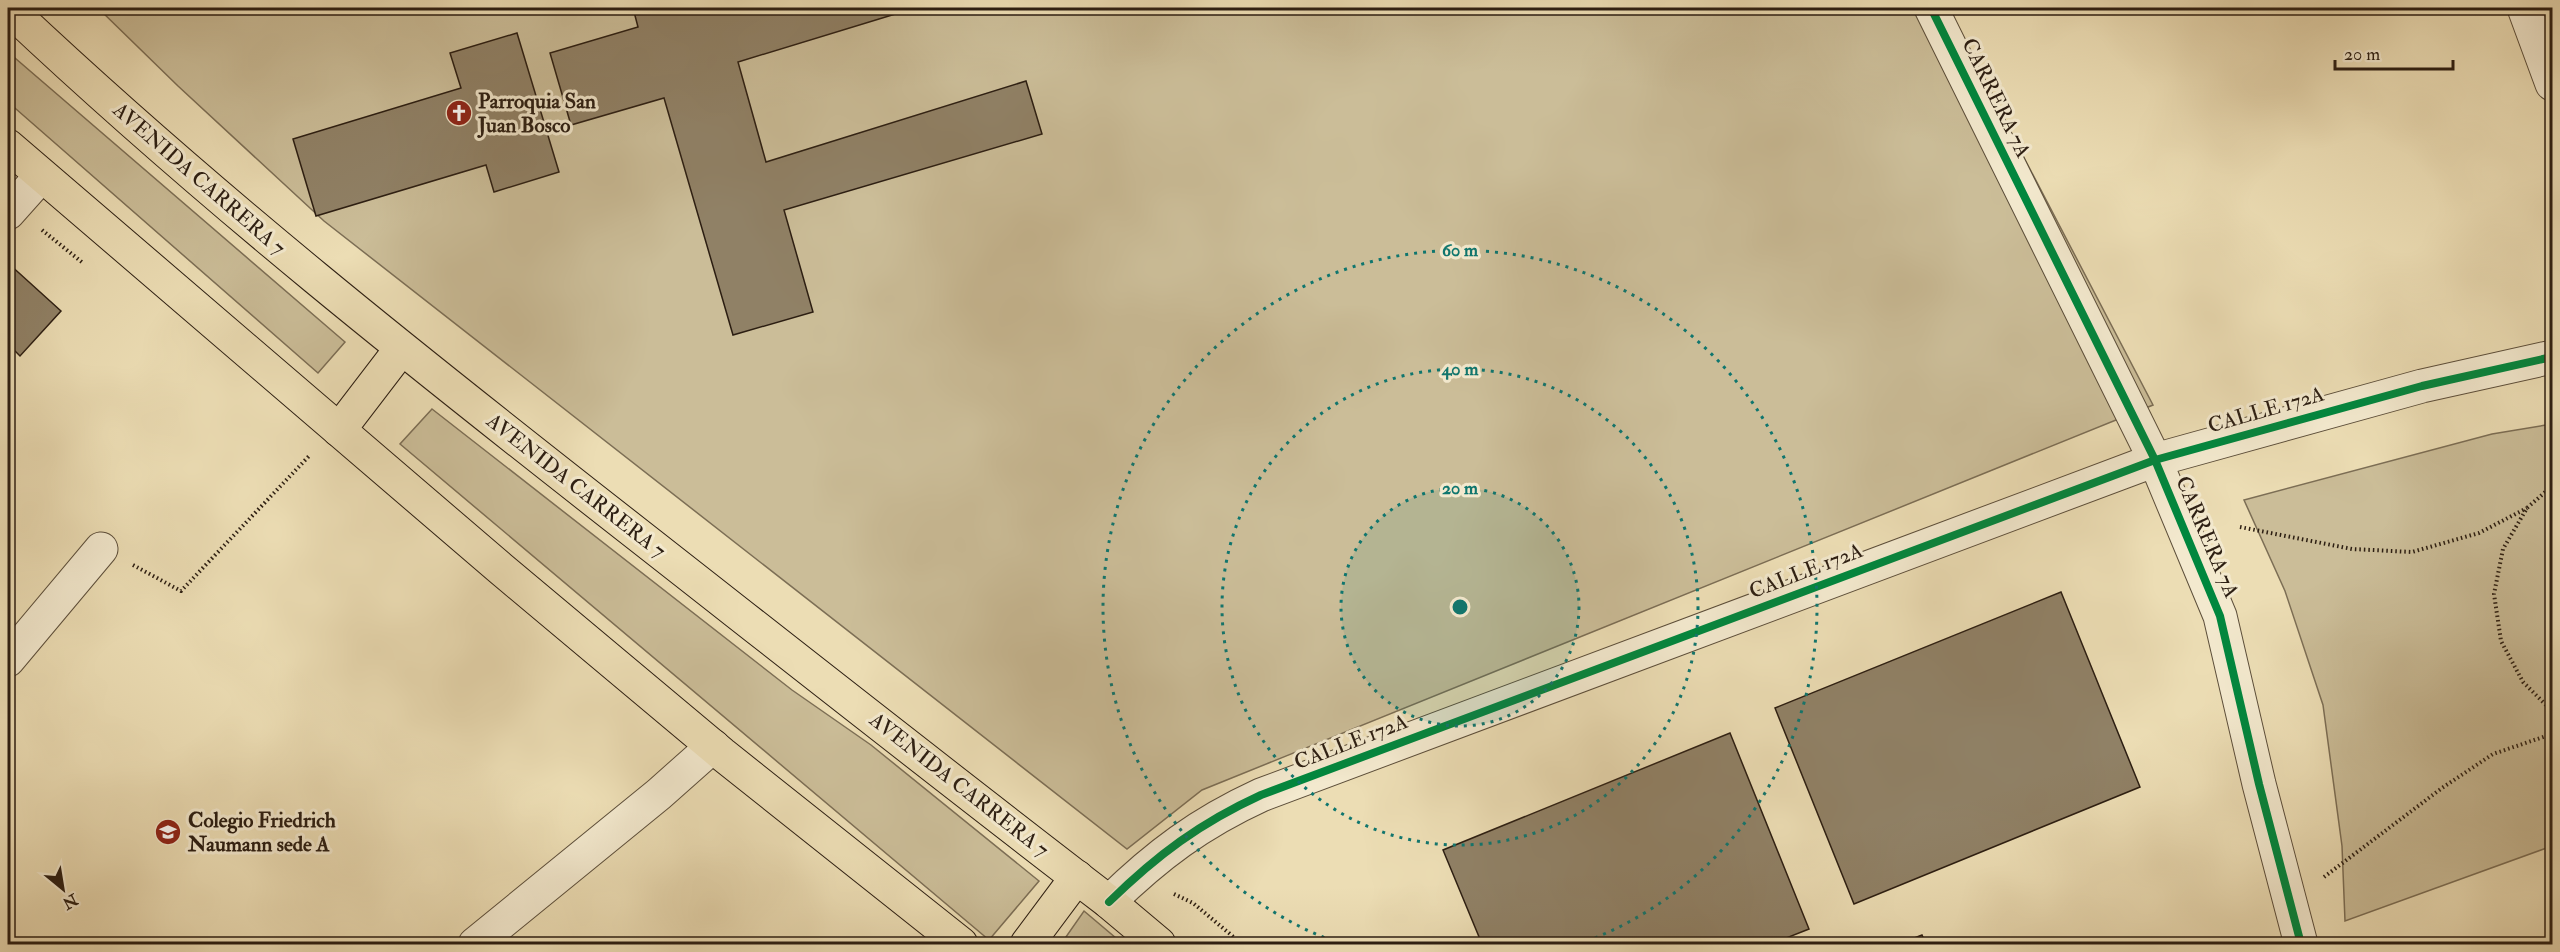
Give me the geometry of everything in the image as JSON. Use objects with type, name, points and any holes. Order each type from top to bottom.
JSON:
[{"type":"main road","name":"AVENIDA CARRERA 7","points":[[8,8],[91,87],[401,349],[1109,902],[1159,945]]},
{"type":"main road","points":[[8,146],[500,568],[713,746],[961,945]]},
{"type":"main road","points":[[339,430],[401,349]]},
{"type":"main road","points":[[1027,945],[1077,877]]},
{"type":"street","name":"CARRERA 7A","points":[[1931,8],[2155,460],[2220,616],[2259,784],[2301,945]]},
{"type":"street","points":[[2524,8],[2553,84]]},
{"type":"street","points":[[8,213],[41,176]]},
{"type":"street","name":"CALLE 172A","points":[[1109,902],[1137,875],[1192,831],[1261,795],[2155,460],[2422,386],[2553,357]]},
{"type":"street","points":[[8,660],[101,549]]},
{"type":"street","points":[[475,945],[659,794],[713,746]]},
{"type":"path","points":[[101,549],[182,591],[312,452]]},
{"type":"path","points":[[2240,527],[2352,549],[2412,552],[2479,533],[2527,508],[2553,486]]},
{"type":"path","points":[[2527,508],[2504,549],[2494,594],[2501,641],[2523,682],[2553,711]]},
{"type":"path","points":[[2324,877],[2442,788],[2493,754],[2553,734]]},
{"type":"shaded area","points":[[98,8],[1946,8],[2153,405],[1202,790],[1127,849],[324,221],[178,86]]},
{"type":"shaded area","points":[[8,52],[345,342],[318,373],[8,102]]},
{"type":"shaded area","points":[[432,409],[792,690],[871,745],[1039,881],[989,940],[400,444]]},
{"type":"shaded area","points":[[2552,424],[2552,846],[2345,921],[2342,846],[2323,705],[2285,591],[2244,500],[2492,434]]},
{"type":"shaded area","points":[[1084,911],[1123,944],[1061,944]]},
{"type":"building","points":[[633,8],[915,8],[738,62],[766,162],[1026,81],[1042,134],[784,210],[813,312],[733,335],[664,98],[571,125],[550,53],[638,27]]},
{"type":"building","name":"Parroquia San Juan Bosco","points":[[517,33],[559,172],[494,192],[486,165],[316,216],[293,139],[461,88],[450,53]]},
{"type":"building","points":[[8,263],[61,311],[20,356],[8,344]]},
{"type":"building","points":[[2061,592],[2140,787],[1854,904],[1775,708]]},
{"type":"building","points":[[1730,733],[1809,929],[1771,944],[1482,944],[1443,850]]},
{"type":"building","points":[[1922,935],[1926,944],[1899,944]]},
{"type":"cycle path","points":[[1931,8],[2155,460],[2220,616],[2259,784],[2301,944]]},
{"type":"cycle path","points":[[1109,902],[1144,869],[1180,841],[1218,817],[1261,795],[2155,460],[2422,386],[2552,357]]},
{"type":"place","name":"Parroquia San Juan Bosco","points":[[459,113]]},
{"type":"place","name":"Colegio Friedrich Naumann sede A","points":[[168,832]]}]
